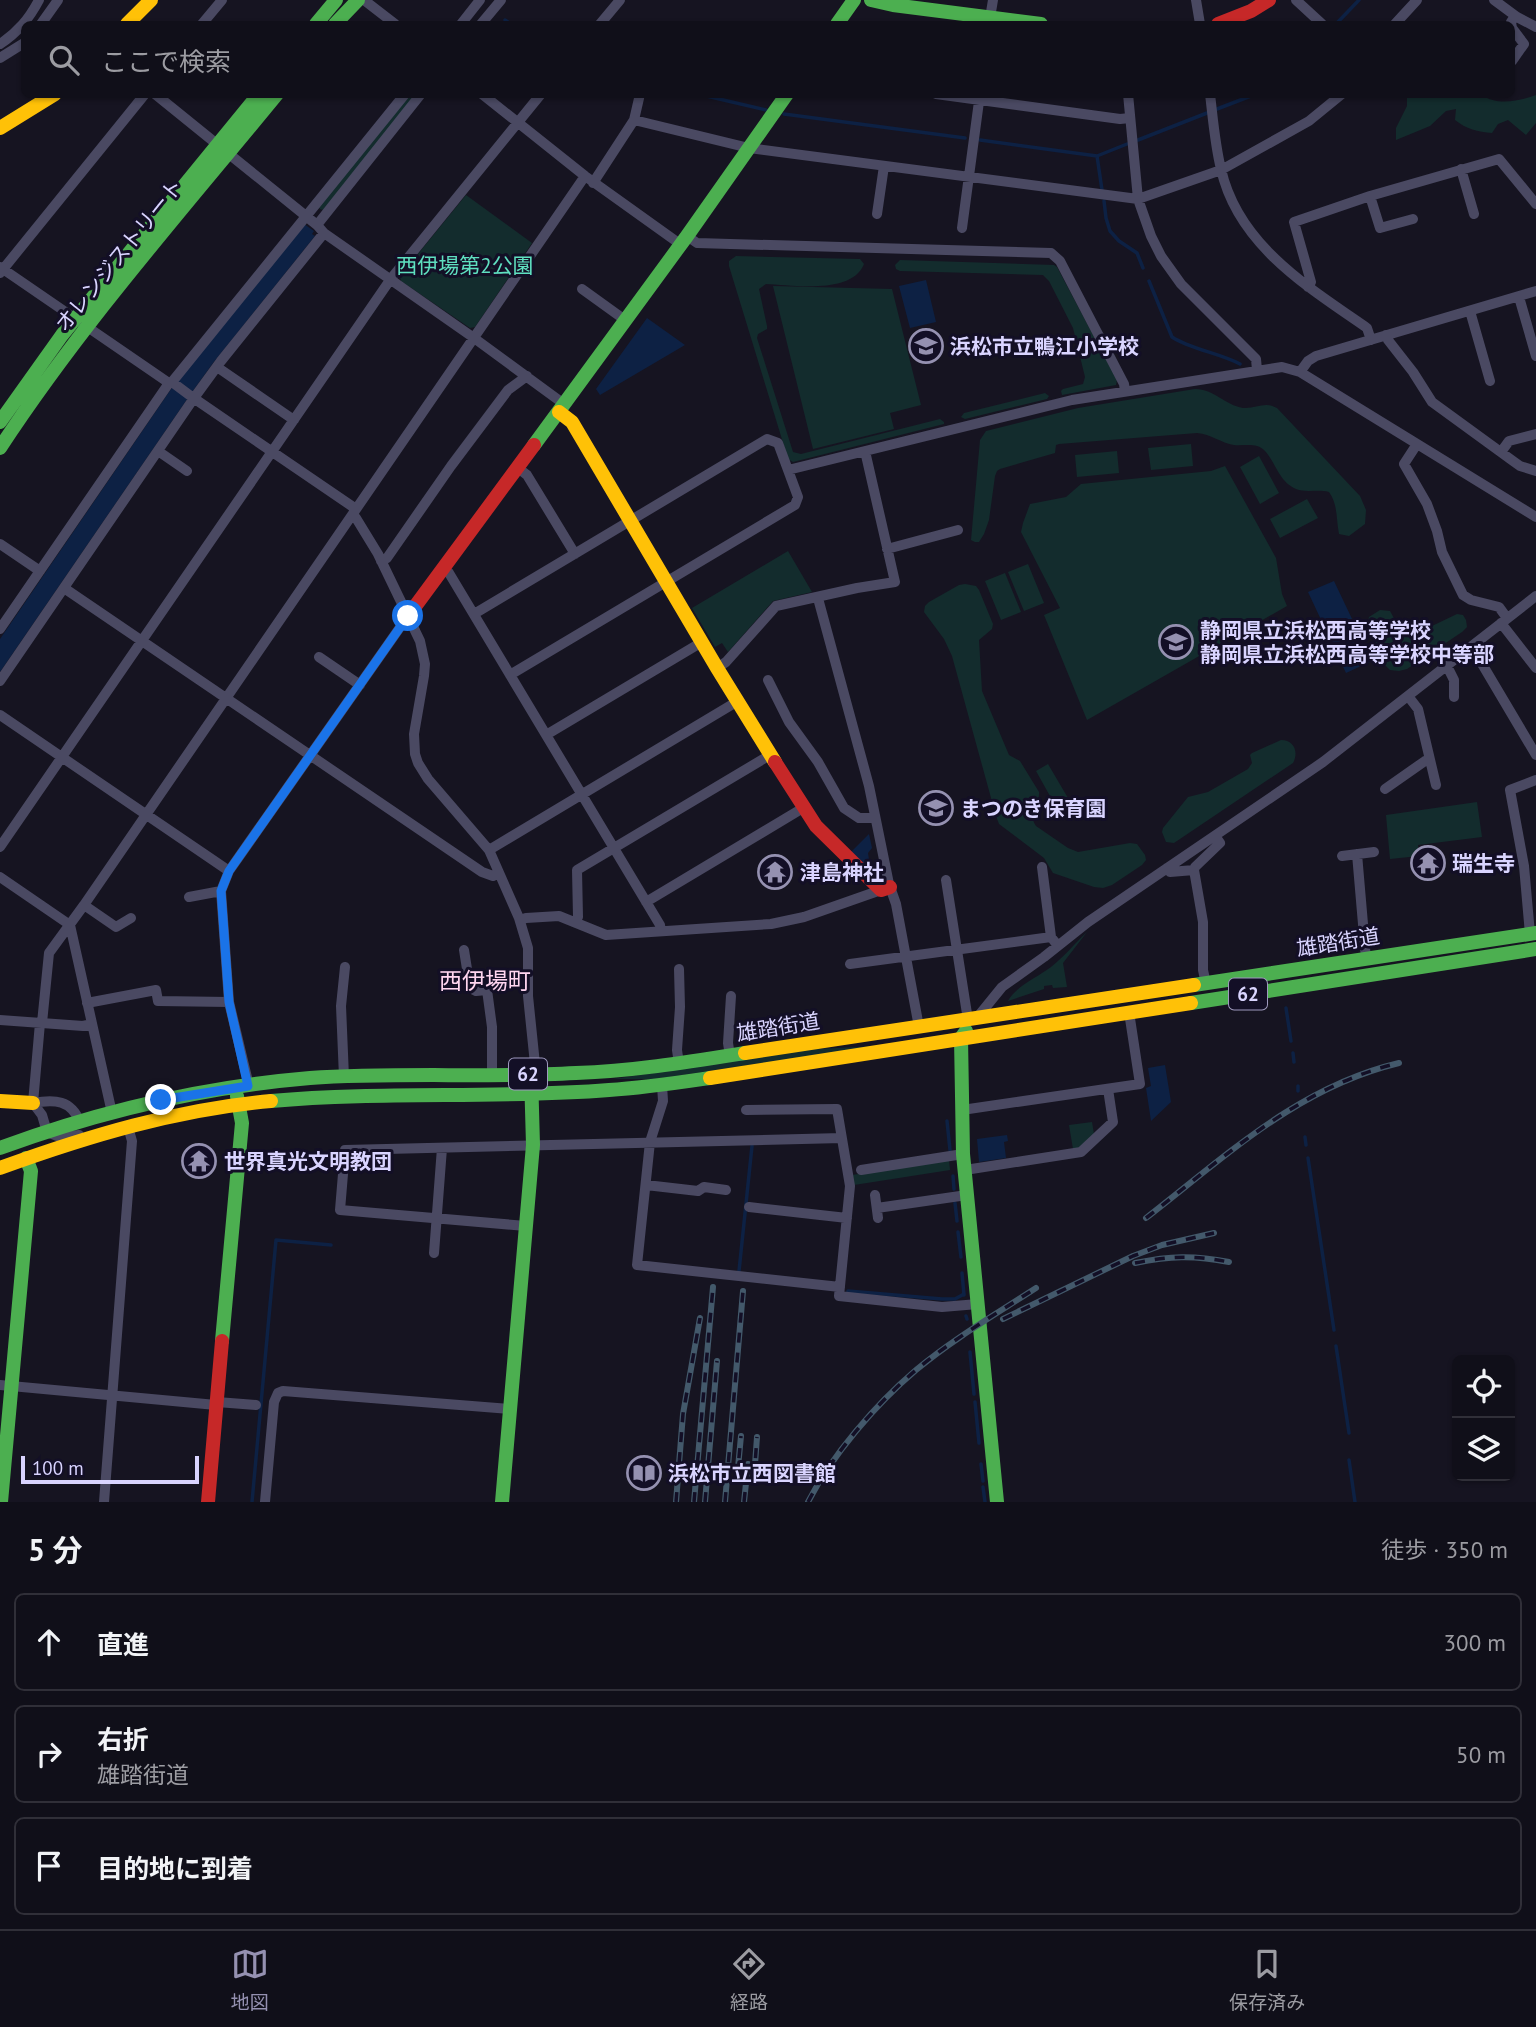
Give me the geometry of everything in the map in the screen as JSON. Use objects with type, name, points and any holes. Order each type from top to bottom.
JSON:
[{"type":"street","points":[[26,21],[39,0]]},
{"type":"street","points":[[43,21],[58,0]]},
{"type":"street","points":[[130,21],[151,0]]},
{"type":"street","points":[[204,21],[222,0]]},
{"type":"street","points":[[318,21],[336,0]]},
{"type":"street","points":[[338,21],[358,0]]},
{"type":"street","points":[[364,0],[391,21]]},
{"type":"street","points":[[464,21],[481,0]]},
{"type":"street","points":[[484,21],[501,0]]},
{"type":"street","points":[[602,21],[620,0]]},
{"type":"street","points":[[839,21],[854,0]]},
{"type":"street","points":[[871,0],[990,21],[993,0]]},
{"type":"street","points":[[1196,0],[1200,21]]},
{"type":"street","points":[[1226,21],[1269,0]]},
{"type":"street","points":[[1296,0],[1319,21]]},
{"type":"street","points":[[1398,21],[1417,0]]},
{"type":"street","points":[[1494,0],[1515,16],[1536,27]]},
{"type":"street","points":[[1512,21],[1515,16]]},
{"type":"street","points":[[0,44],[21,28]]},
{"type":"street","points":[[1515,31],[1524,44],[1515,56]]},
{"type":"street","points":[[0,58],[21,45]]},
{"type":"street","points":[[0,128],[49,98]]},
{"type":"street","points":[[142,98],[1,270],[172,382],[354,512],[382,561],[420,641],[425,664],[414,744],[418,763],[428,779],[489,850],[520,920],[528,948],[528,996],[535,1064],[531,1074],[533,1145],[502,1502]]},
{"type":"street","points":[[160,98],[320,229],[527,376],[561,408],[572,422],[803,808],[816,826],[885,888],[895,904],[919,1027]]},
{"type":"street","name":"オレンジストリート","points":[[224,149],[256,98]]},
{"type":"street","name":"オレンジストリート","points":[[0,422],[37,369],[82,323],[224,149],[274,98]]},
{"type":"street","points":[[0,629],[172,382],[401,98]]},
{"type":"street","points":[[0,681],[193,397],[418,98]]},
{"type":"street","points":[[487,98],[589,179],[683,240],[697,243],[1051,253],[1060,261],[1124,384],[1125,391]]},
{"type":"street","points":[[0,847],[390,280],[538,98]]},
{"type":"street","points":[[104,1502],[132,1141],[122,1128],[67,1137],[54,1136],[47,1132],[42,1115],[33,1103],[48,953],[84,905],[474,338],[634,120],[639,98]]},
{"type":"street","points":[[208,1502],[242,1124],[239,1105],[242,1086],[229,1002],[221,891],[229,871],[408,616],[784,98]]},
{"type":"street","points":[[962,228],[979,98]]},
{"type":"street","points":[[985,98],[1120,119],[1130,118]]},
{"type":"street","points":[[1128,98],[1138,200],[1151,236],[1167,266],[1189,293],[1256,359],[1258,370]]},
{"type":"street","points":[[1211,98],[1221,170],[1231,196],[1252,234],[1276,261],[1367,328],[1371,340]]},
{"type":"street","points":[[634,120],[749,148],[1138,200],[1221,170],[1309,121],[1337,98]]},
{"type":"street","points":[[1308,286],[1311,282],[1294,222],[1370,195],[1499,159],[1536,204]]},
{"type":"street","points":[[877,214],[884,166]]},
{"type":"street","points":[[1461,169],[1474,214]]},
{"type":"street","points":[[1370,195],[1380,228],[1413,219]]},
{"type":"street","points":[[582,289],[625,320]]},
{"type":"street","points":[[1300,372],[1312,358],[1536,291]]},
{"type":"street","points":[[1518,297],[1536,356]]},
{"type":"street","points":[[1470,311],[1490,381]]},
{"type":"street","name":"オレンジストリート","points":[[0,448],[82,323]]},
{"type":"street","points":[[1386,335],[1432,402],[1520,466],[1536,471]]},
{"type":"street","points":[[217,367],[294,420]]},
{"type":"street","points":[[788,470],[1054,404],[1282,367],[1300,372],[1536,517]]},
{"type":"street","points":[[382,561],[387,558],[508,390],[527,376]]},
{"type":"street","points":[[1501,452],[1509,441],[1536,434]]},
{"type":"street","points":[[474,614],[768,439],[778,443],[798,497],[795,505],[510,675]]},
{"type":"street","points":[[1417,444],[1404,464],[1427,503],[1442,552],[1460,591],[1466,598],[1499,607],[1504,620],[1536,668]]},
{"type":"street","points":[[158,451],[187,471]]},
{"type":"street","points":[[717,668],[726,662],[776,606],[895,582],[865,451]]},
{"type":"street","points":[[518,468],[527,475],[575,554]]},
{"type":"street","points":[[887,549],[958,530]]},
{"type":"street","points":[[0,544],[40,571]]},
{"type":"street","points":[[444,569],[449,573],[582,794],[660,925],[661,931]]},
{"type":"street","points":[[64,588],[482,872],[493,876],[499,873]]},
{"type":"street","points":[[997,1502],[963,1154],[961,1038],[972,1019],[1002,987],[1054,942],[1088,922],[1323,762],[1536,596]]},
{"type":"street","points":[[819,602],[869,786],[885,888]]},
{"type":"street","points":[[546,734],[702,642]]},
{"type":"street","points":[[1472,647],[1536,755]]},
{"type":"street","points":[[318,657],[360,685]]},
{"type":"street","points":[[1447,666],[1454,680],[1454,697]]},
{"type":"street","points":[[768,680],[789,722],[818,762],[844,808],[859,817],[876,818]]},
{"type":"street","points":[[1408,696],[1418,709],[1434,780],[1445,772]]},
{"type":"street","points":[[489,850],[738,702]]},
{"type":"street","points":[[0,715],[229,871]]},
{"type":"street","points":[[575,922],[578,917],[576,870],[770,755]]},
{"type":"street","points":[[1385,789],[1430,760]]},
{"type":"street","points":[[1533,934],[1510,790],[1536,780]]},
{"type":"street","points":[[646,902],[803,808]]},
{"type":"street","points":[[1206,984],[1203,970],[1203,922],[1194,870],[1220,843],[1215,835]]},
{"type":"street","points":[[1342,856],[1374,852]]},
{"type":"street","points":[[1357,854],[1366,959]]},
{"type":"street","points":[[1042,867],[1054,942]]},
{"type":"street","points":[[1167,868],[1170,872],[1194,870]]},
{"type":"street","points":[[0,877],[70,925],[112,1113]]},
{"type":"street","points":[[946,880],[972,1019]]},
{"type":"street","points":[[520,920],[559,916],[606,935],[788,921],[885,888]]},
{"type":"street","points":[[189,897],[221,891]]},
{"type":"street","points":[[84,905],[116,927],[131,918]]},
{"type":"street","name":"雄踏街道","points":[[80,1122],[161,1100],[242,1086],[344,1077],[599,1073],[679,1064],[1533,934]]},
{"type":"street","points":[[850,964],[958,950],[1054,942]]},
{"type":"street","name":"雄踏街道","points":[[122,1128],[198,1111],[329,1096],[600,1091],[662,1085],[1536,949]]},
{"type":"street","points":[[464,950],[471,988],[476,991],[487,990],[492,1027],[492,1074]]},
{"type":"street","points":[[344,1077],[341,1006],[345,967]]},
{"type":"street","points":[[679,969],[679,1064]]},
{"type":"street","points":[[88,1003],[156,990],[158,1001],[229,1002]]},
{"type":"street","points":[[730,1056],[728,1043],[731,996]]},
{"type":"street","points":[[962,1110],[1140,1084],[1129,1012]]},
{"type":"street","points":[[0,1020],[83,1026],[92,1024]]},
{"type":"street","points":[[662,1085],[663,1101],[650,1142],[637,1265],[840,1287]]},
{"type":"street","points":[[965,1170],[1081,1152],[1113,1122],[1108,1088]]},
{"type":"street","points":[[0,1101],[68,1104],[76,1112],[80,1122]]},
{"type":"street","points":[[746,1110],[837,1109],[850,1186],[839,1296],[942,1307],[978,1304]]},
{"type":"street","name":"62","points":[[0,1148],[80,1122]]},
{"type":"street","name":"62","points":[[0,1168],[122,1128]]},
{"type":"street","points":[[526,1226],[340,1210],[345,1150],[842,1138]]},
{"type":"street","points":[[434,1253],[442,1147]]},
{"type":"street","points":[[861,1170],[874,1162],[963,1154]]},
{"type":"street","points":[[1,1502],[6,1386],[31,1171],[26,1158]]},
{"type":"street","points":[[646,1185],[698,1191],[704,1187],[726,1190]]},
{"type":"street","points":[[875,1195],[878,1213],[967,1195]]},
{"type":"street","points":[[749,1207],[847,1218]]},
{"type":"street","points":[[6,1386],[256,1405]]},
{"type":"street","points":[[265,1502],[274,1402],[278,1393],[283,1391],[510,1409]]},
{"type":"green space","points":[[1536,95],[1536,123],[1526,135],[1508,120],[1498,124],[1492,133],[1482,132],[1455,120],[1456,109],[1446,111],[1430,126],[1396,140],[1396,128],[1407,106],[1407,98],[1488,98],[1516,101]]},
{"type":"green space","points":[[407,98],[414,98],[323,210],[319,207]]},
{"type":"green space","name":"西伊場第2公園","points":[[466,195],[532,243],[475,327],[470,328],[401,281],[400,276]]},
{"type":"green space","points":[[736,256],[860,259],[864,264],[857,274],[835,284],[766,284],[759,289],[767,329],[758,334],[757,338],[793,452],[801,454],[940,419],[944,424],[793,462],[788,459],[729,266],[729,261]]},
{"type":"green space","points":[[900,260],[1054,265],[1117,380],[1116,385],[1062,395],[1063,389],[1083,384],[1085,377],[1073,328],[1049,281],[1043,275],[900,271],[895,265]]},
{"type":"green space","points":[[773,286],[892,289],[921,405],[890,413],[894,429],[813,449]]},
{"type":"green space","points":[[1195,389],[1243,408],[1268,405],[1277,408],[1360,496],[1366,510],[1365,524],[1349,536],[1339,534],[1335,507],[1329,492],[1300,490],[1290,486],[1265,451],[1258,446],[1234,445],[1197,433],[1059,444],[1056,445],[1055,453],[1000,469],[995,476],[989,520],[984,534],[979,542],[971,540],[980,440],[986,431],[1078,408]]},
{"type":"green space","points":[[1045,393],[1049,396],[1047,399],[965,419],[961,417],[964,413]]},
{"type":"green space","points":[[1191,444],[1193,466],[1151,470],[1148,448]]},
{"type":"green space","points":[[1117,451],[1119,473],[1077,477],[1075,455]]},
{"type":"green space","points":[[1259,456],[1279,493],[1260,504],[1240,467]]},
{"type":"green space","points":[[1225,466],[1276,558],[1282,594],[1287,606],[1087,720],[1044,615],[1060,608],[1021,532],[1030,504],[1066,497],[1081,484],[1211,471]]},
{"type":"green space","points":[[1307,499],[1318,518],[1280,538],[1270,519]]},
{"type":"green space","points":[[788,551],[812,592],[773,601],[728,652],[722,643],[715,647],[692,608]]},
{"type":"green space","points":[[1028,564],[1044,603],[1024,611],[1008,572]]},
{"type":"green space","points":[[1005,573],[1021,612],[1001,620],[985,581]]},
{"type":"green space","points":[[965,584],[976,586],[979,590],[993,624],[992,629],[979,640],[982,691],[1009,755],[1020,761],[1039,792],[1033,821],[1036,826],[1078,852],[1137,844],[1146,860],[1112,885],[1094,887],[1053,873],[1044,858],[999,824],[952,656],[944,639],[924,612],[929,602]]},
{"type":"green space","points":[[1380,610],[1390,611],[1402,633],[1409,637],[1457,614],[1463,615],[1467,627],[1407,669],[1390,670],[1384,664],[1367,627],[1369,617]]},
{"type":"green space","points":[[1281,740],[1294,747],[1293,763],[1174,843],[1166,842],[1163,828],[1188,797],[1208,792],[1248,769],[1252,763],[1252,753]]},
{"type":"green space","points":[[1048,764],[1068,798],[1055,805],[1036,771]]},
{"type":"green space","points":[[1477,802],[1482,837],[1418,845],[1419,856],[1390,859],[1386,815]]},
{"type":"green space","points":[[1087,932],[1063,963],[1067,987],[1044,986],[1044,989],[1008,1001],[1022,986],[1056,963]]},
{"type":"green space","points":[[878,1046],[655,1079],[613,1079],[815,1049]]},
{"type":"green space","points":[[1092,1122],[1094,1134],[1079,1148],[1073,1149],[1069,1125]]},
{"type":"green space","points":[[949,1160],[950,1170],[854,1185],[852,1175]]},
{"type":"water","points":[[304,224],[314,231],[312,234],[315,236],[213,363],[0,672],[0,639],[171,389]]},
{"type":"water","points":[[926,280],[936,322],[910,328],[899,286]]},
{"type":"water","points":[[647,318],[685,345],[600,395],[596,389]]},
{"type":"water","points":[[1334,581],[1372,661],[1346,673],[1308,592]]},
{"type":"water","points":[[869,834],[872,848],[868,853],[868,868],[851,852]]},
{"type":"water","points":[[1165,1065],[1171,1102],[1151,1121],[1146,1088],[1151,1086],[1148,1068]]},
{"type":"water","points":[[1007,1135],[1008,1141],[1004,1142],[1006,1158],[979,1162],[977,1139]]},
{"type":"waterway","points":[[1339,21],[1359,0]]},
{"type":"waterway","points":[[715,98],[766,110]]},
{"type":"waterway","points":[[1217,109],[1246,98]]},
{"type":"waterway","points":[[1138,140],[1207,113]]},
{"type":"waterway","points":[[784,114],[965,138]]},
{"type":"waterway","points":[[980,140],[1097,156],[1127,144]]},
{"type":"waterway","points":[[1097,156],[1102,190]]},
{"type":"waterway","points":[[1104,201],[1110,231],[1137,253],[1143,268]]},
{"type":"waterway","points":[[1149,281],[1172,337],[1240,364]]},
{"type":"waterway","points":[[1286,1008],[1291,1041]]},
{"type":"waterway","points":[[1293,1053],[1294,1062]]},
{"type":"waterway","points":[[1298,1086],[1298,1091]]},
{"type":"waterway","points":[[947,1121],[950,1150]]},
{"type":"waterway","points":[[1305,1137],[1306,1145]]},
{"type":"waterway","points":[[739,1271],[752,1146]]},
{"type":"waterway","points":[[1308,1158],[1334,1330]]},
{"type":"waterway","points":[[953,1176],[954,1189]]},
{"type":"waterway","points":[[955,1203],[957,1221]]},
{"type":"waterway","points":[[958,1232],[961,1257]]},
{"type":"waterway","points":[[252,1502],[276,1240],[331,1245]]},
{"type":"waterway","points":[[962,1273],[964,1295]]},
{"type":"waterway","points":[[848,1291],[942,1299],[955,1299],[964,1294]]},
{"type":"waterway","points":[[1336,1346],[1349,1433]]},
{"type":"waterway","points":[[970,1352],[974,1394]]},
{"type":"waterway","points":[[975,1402],[979,1443]]},
{"type":"waterway","points":[[1349,1460],[1355,1502]]},
{"type":"waterway","points":[[981,1464],[983,1481]]},
{"type":"waterway","points":[[983,1487],[985,1502]]},
{"type":"railway","points":[[1146,1218],[1235,1148],[1296,1106],[1362,1074],[1399,1063]]},
{"type":"railway","points":[[1003,1319],[1133,1256],[1162,1245],[1214,1233]]},
{"type":"railway","points":[[1135,1263],[1182,1257],[1229,1262]]},
{"type":"railway","points":[[694,1502],[713,1287]]},
{"type":"railway","points":[[808,1502],[842,1449],[901,1384],[945,1348],[1036,1288]]},
{"type":"railway","points":[[725,1502],[743,1291]]},
{"type":"railway","points":[[676,1502],[683,1414],[700,1318]]},
{"type":"railway","points":[[705,1502],[717,1361]]},
{"type":"railway","points":[[737,1478],[741,1436]]},
{"type":"railway","points":[[754,1478],[757,1437]]},
{"type":"railway","points":[[744,1502],[748,1464]]},
{"type":"traffic: fast","points":[[318,21],[336,0]]},
{"type":"traffic: fast","points":[[338,21],[358,0]]},
{"type":"traffic: fast","points":[[839,21],[854,0]]},
{"type":"traffic: fast","points":[[871,0],[1018,21]]},
{"type":"traffic: fast","points":[[0,422],[62,335],[256,98]]},
{"type":"traffic: fast","points":[[0,448],[99,312],[274,98]]},
{"type":"traffic: fast","points":[[534,445],[784,98]]},
{"type":"traffic: fast","points":[[1194,985],[1536,933]]},
{"type":"traffic: fast","points":[[1191,1003],[1536,949]]},
{"type":"traffic: fast","points":[[966,1031],[961,1038],[963,1154],[997,1502]]},
{"type":"traffic: fast","points":[[0,1148],[152,1102],[270,1082],[343,1076],[597,1072],[745,1053]]},
{"type":"traffic: fast","points":[[502,1502],[533,1145],[531,1074]]},
{"type":"traffic: fast","points":[[271,1101],[356,1096],[567,1093],[710,1078]]},
{"type":"traffic: fast","points":[[222,1341],[242,1123],[237,1096]]},
{"type":"traffic: fast","points":[[1,1502],[31,1171],[26,1158]]},
{"type":"traffic: slow","points":[[130,21],[151,0]]},
{"type":"traffic: slow","points":[[0,128],[49,98]]},
{"type":"traffic: slow","points":[[559,412],[572,422],[775,762]]},
{"type":"traffic: slow","points":[[745,1053],[1194,985]]},
{"type":"traffic: slow","points":[[710,1078],[1191,1003]]},
{"type":"traffic: slow","points":[[0,1101],[33,1103]]},
{"type":"traffic: slow","points":[[0,1168],[66,1145],[168,1117],[271,1101]]},
{"type":"traffic: jam","points":[[1226,21],[1269,0]]},
{"type":"traffic: jam","points":[[408,616],[534,445]]},
{"type":"traffic: jam","points":[[775,762],[816,826],[881,890],[890,887]]},
{"type":"traffic: jam","points":[[208,1502],[222,1341]]},
{"type":"place","name":"浜松市立鴨江小学校","points":[[926,346]]},
{"type":"place","name":"静岡県立浜松西高等学校 静岡県立浜松西高等学校中等部","points":[[1176,642]]},
{"type":"place","name":"まつのき保育園","points":[[936,808]]},
{"type":"place","name":"瑞生寺","points":[[1428,863]]},
{"type":"place","name":"津島神社","points":[[775,872]]},
{"type":"place","name":"世界真光文明教団","points":[[199,1161]]},
{"type":"place","name":"浜松市立西図書館","points":[[644,1473]]},
{"type":"district","name":"西伊場町","points":[[485,980]]},
{"type":"route","points":[[161,1100],[248,1086],[229,1002],[221,891],[229,871],[408,616]]}]
